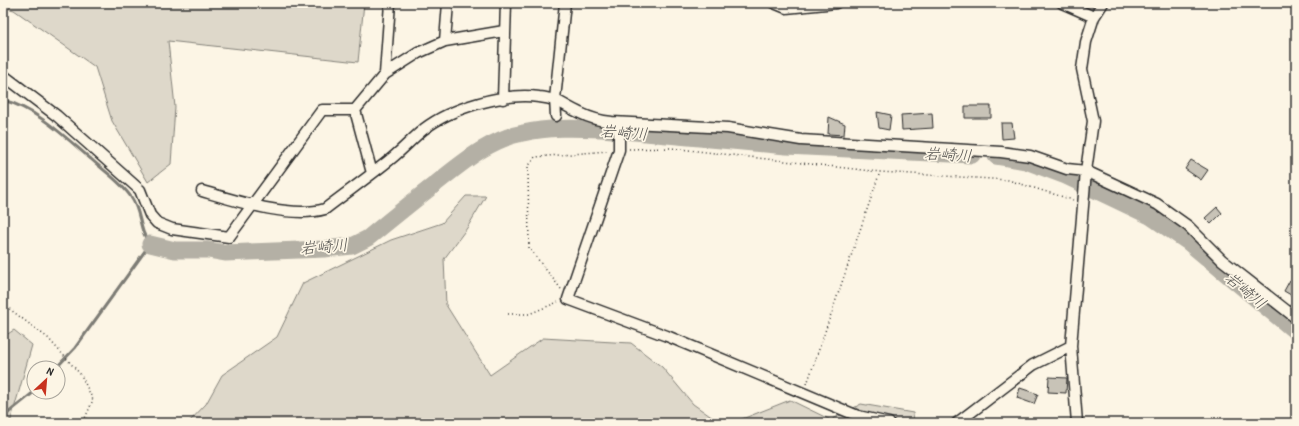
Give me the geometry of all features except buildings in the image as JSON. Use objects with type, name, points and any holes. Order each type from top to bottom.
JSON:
[{"type":"street","points":[[385,74],[390,3]]},
{"type":"street","points":[[445,41],[448,3]]},
{"type":"street","points":[[503,99],[506,3]]},
{"type":"street","points":[[556,116],[555,99],[565,3]]},
{"type":"street","points":[[774,3],[786,8],[836,3]]},
{"type":"street","points":[[1062,3],[1094,16]]},
{"type":"street","points":[[1077,423],[1072,346],[1086,175],[1093,121],[1082,69],[1086,42],[1094,16],[1103,3]]},
{"type":"street","points":[[355,110],[385,74],[418,53],[445,41],[504,32]]},
{"type":"street","points":[[3,75],[57,116],[140,190],[150,215],[157,223],[172,229],[229,237],[322,110],[355,110]]},
{"type":"street","points":[[202,191],[253,205],[312,213],[325,209],[393,157],[425,129],[448,116],[486,102],[536,96],[555,99],[580,114],[599,120],[619,123],[728,128],[801,140],[1001,152],[1030,156],[1086,175],[1163,208],[1188,226],[1222,260],[1296,318]]},
{"type":"street","points":[[355,110],[372,173]]},
{"type":"street","points":[[619,123],[619,150],[568,299],[667,336],[858,416],[889,423]]},
{"type":"street","points":[[957,423],[1033,365],[1072,346]]},
{"type":"path","points":[[508,314],[529,314],[568,299],[529,248],[528,167],[535,157],[619,150],[671,148],[880,172],[1008,180],[1084,201]]},
{"type":"path","points":[[804,393],[880,172]]},
{"type":"path","points":[[3,304],[48,338],[80,375],[93,400],[83,423]]},
{"type":"shaded area","points":[[3,3],[364,3],[358,62],[168,41],[175,107],[171,164],[148,182],[112,121],[95,67],[14,10],[3,7]]},
{"type":"shaded area","points":[[466,196],[486,196],[467,228],[444,259],[446,305],[490,375],[543,338],[631,343],[662,367],[693,404],[720,423],[188,423],[206,404],[222,375],[277,337],[303,283],[391,240],[442,223]]},
{"type":"shaded area","points":[[14,330],[32,345],[28,360],[26,360],[26,366],[10,423],[3,423],[3,337]]},
{"type":"shaded area","points":[[790,400],[831,420],[861,404],[913,413],[914,423],[732,423]]},
{"type":"waterway","name":"岩崎川","points":[[3,100],[15,104],[39,117],[71,142],[122,186],[131,197],[137,209],[146,239],[150,244],[75,348],[64,360]]},
{"type":"waterway","name":"岩崎川","points":[[150,244],[175,250],[208,250],[225,253],[324,249],[352,246],[368,238],[409,204],[476,153],[511,136],[542,130],[572,128],[602,129],[786,146],[972,155]]},
{"type":"waterway","name":"岩崎川","points":[[996,156],[1026,161],[1066,176],[1150,216],[1188,242],[1296,332]]},
{"type":"waterway","points":[[3,417],[26,398]]}]
